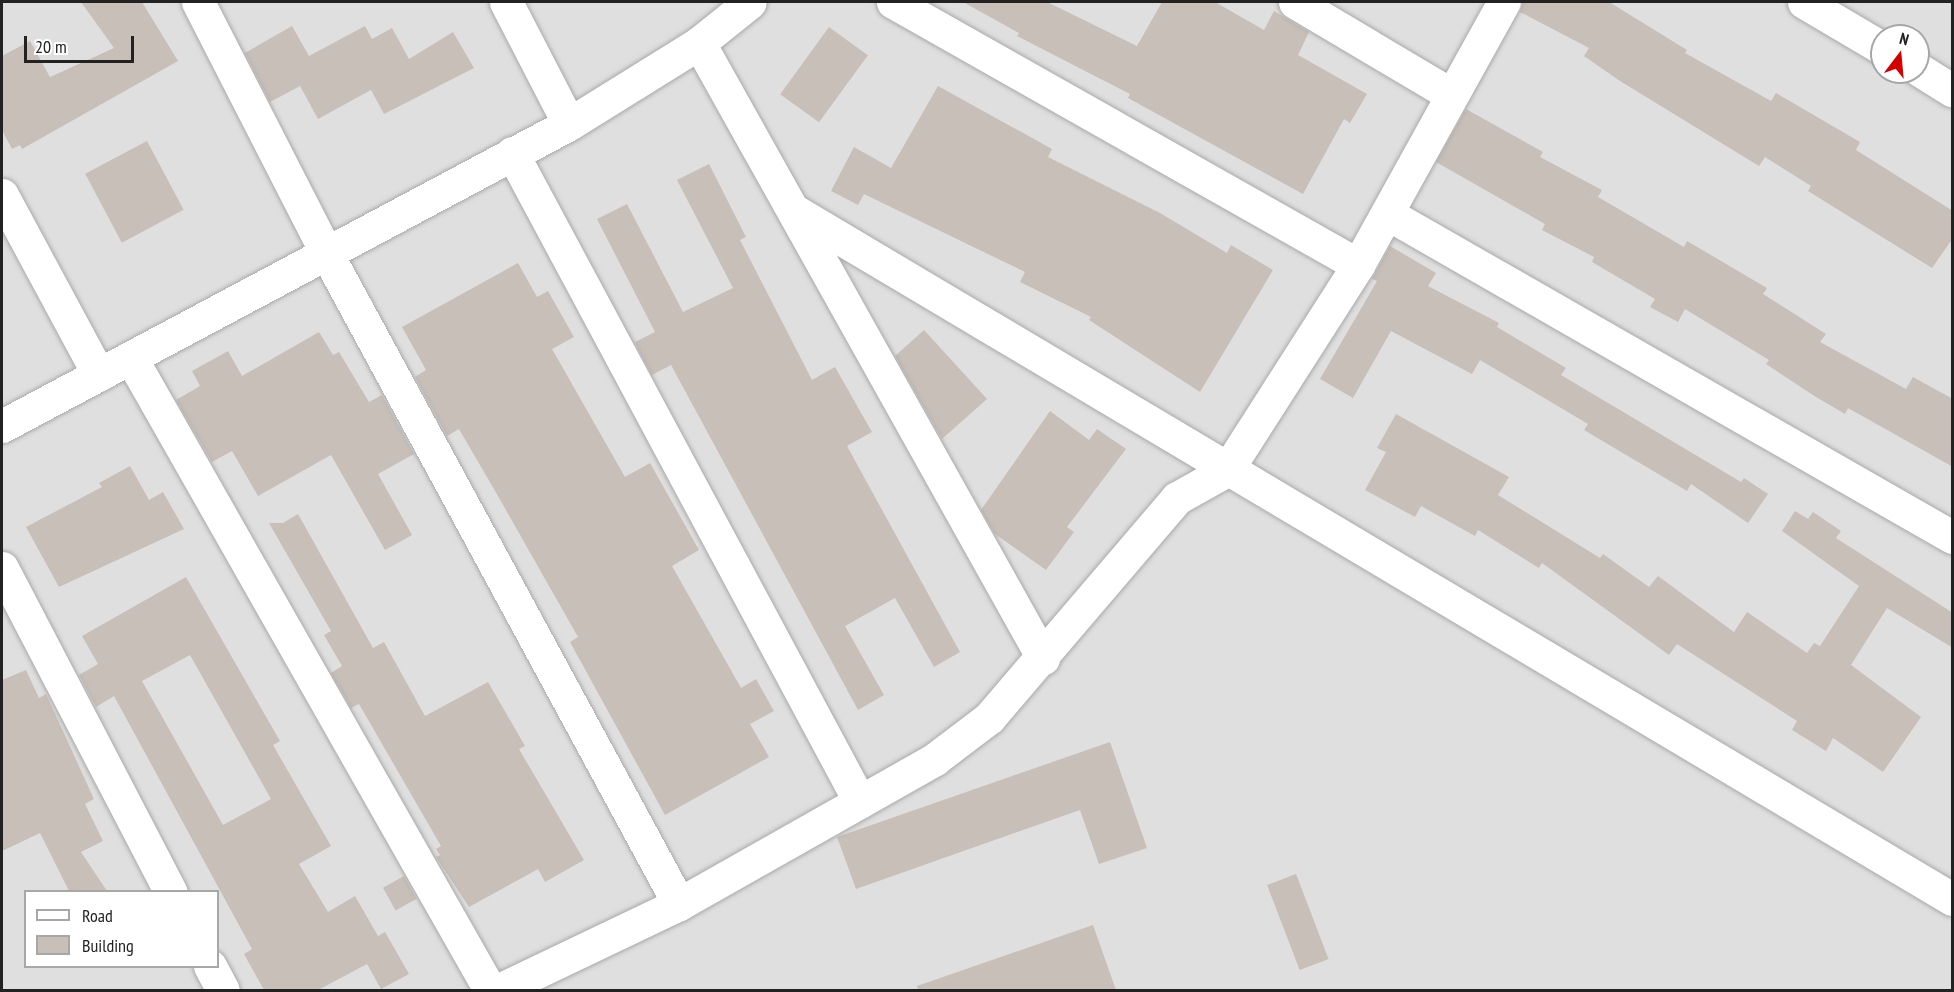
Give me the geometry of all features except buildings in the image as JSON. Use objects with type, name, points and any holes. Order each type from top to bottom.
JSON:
[{"type":"street","points":[[198,2],[328,256],[679,904]]},
{"type":"street","points":[[506,2],[569,124]]},
{"type":"street","points":[[2,426],[328,256],[512,153],[569,124],[699,43],[750,2]]},
{"type":"street","points":[[893,2],[1358,265]]},
{"type":"street","points":[[1295,2],[1450,94]]},
{"type":"street","points":[[499,990],[679,904],[860,802],[968,737],[1043,658],[1177,498],[1227,470],[1358,265],[1388,214],[1450,94],[1504,2]]},
{"type":"street","points":[[1804,2],[1870,41]]},
{"type":"street","points":[[699,43],[1043,658]]},
{"type":"street","points":[[1930,76],[1953,90]]},
{"type":"street","points":[[512,153],[860,802]]},
{"type":"street","points":[[2,195],[99,375]]},
{"type":"street","points":[[793,210],[1227,470],[1953,899]]},
{"type":"street","points":[[1388,214],[1953,537]]},
{"type":"street","points":[[131,358],[490,990]]},
{"type":"street","points":[[2,568],[170,890]]},
{"type":"street","points":[[211,968],[223,990]]},
{"type":"shaded area","points":[[2,2],[1952,2],[1952,990],[2,990]]}]
